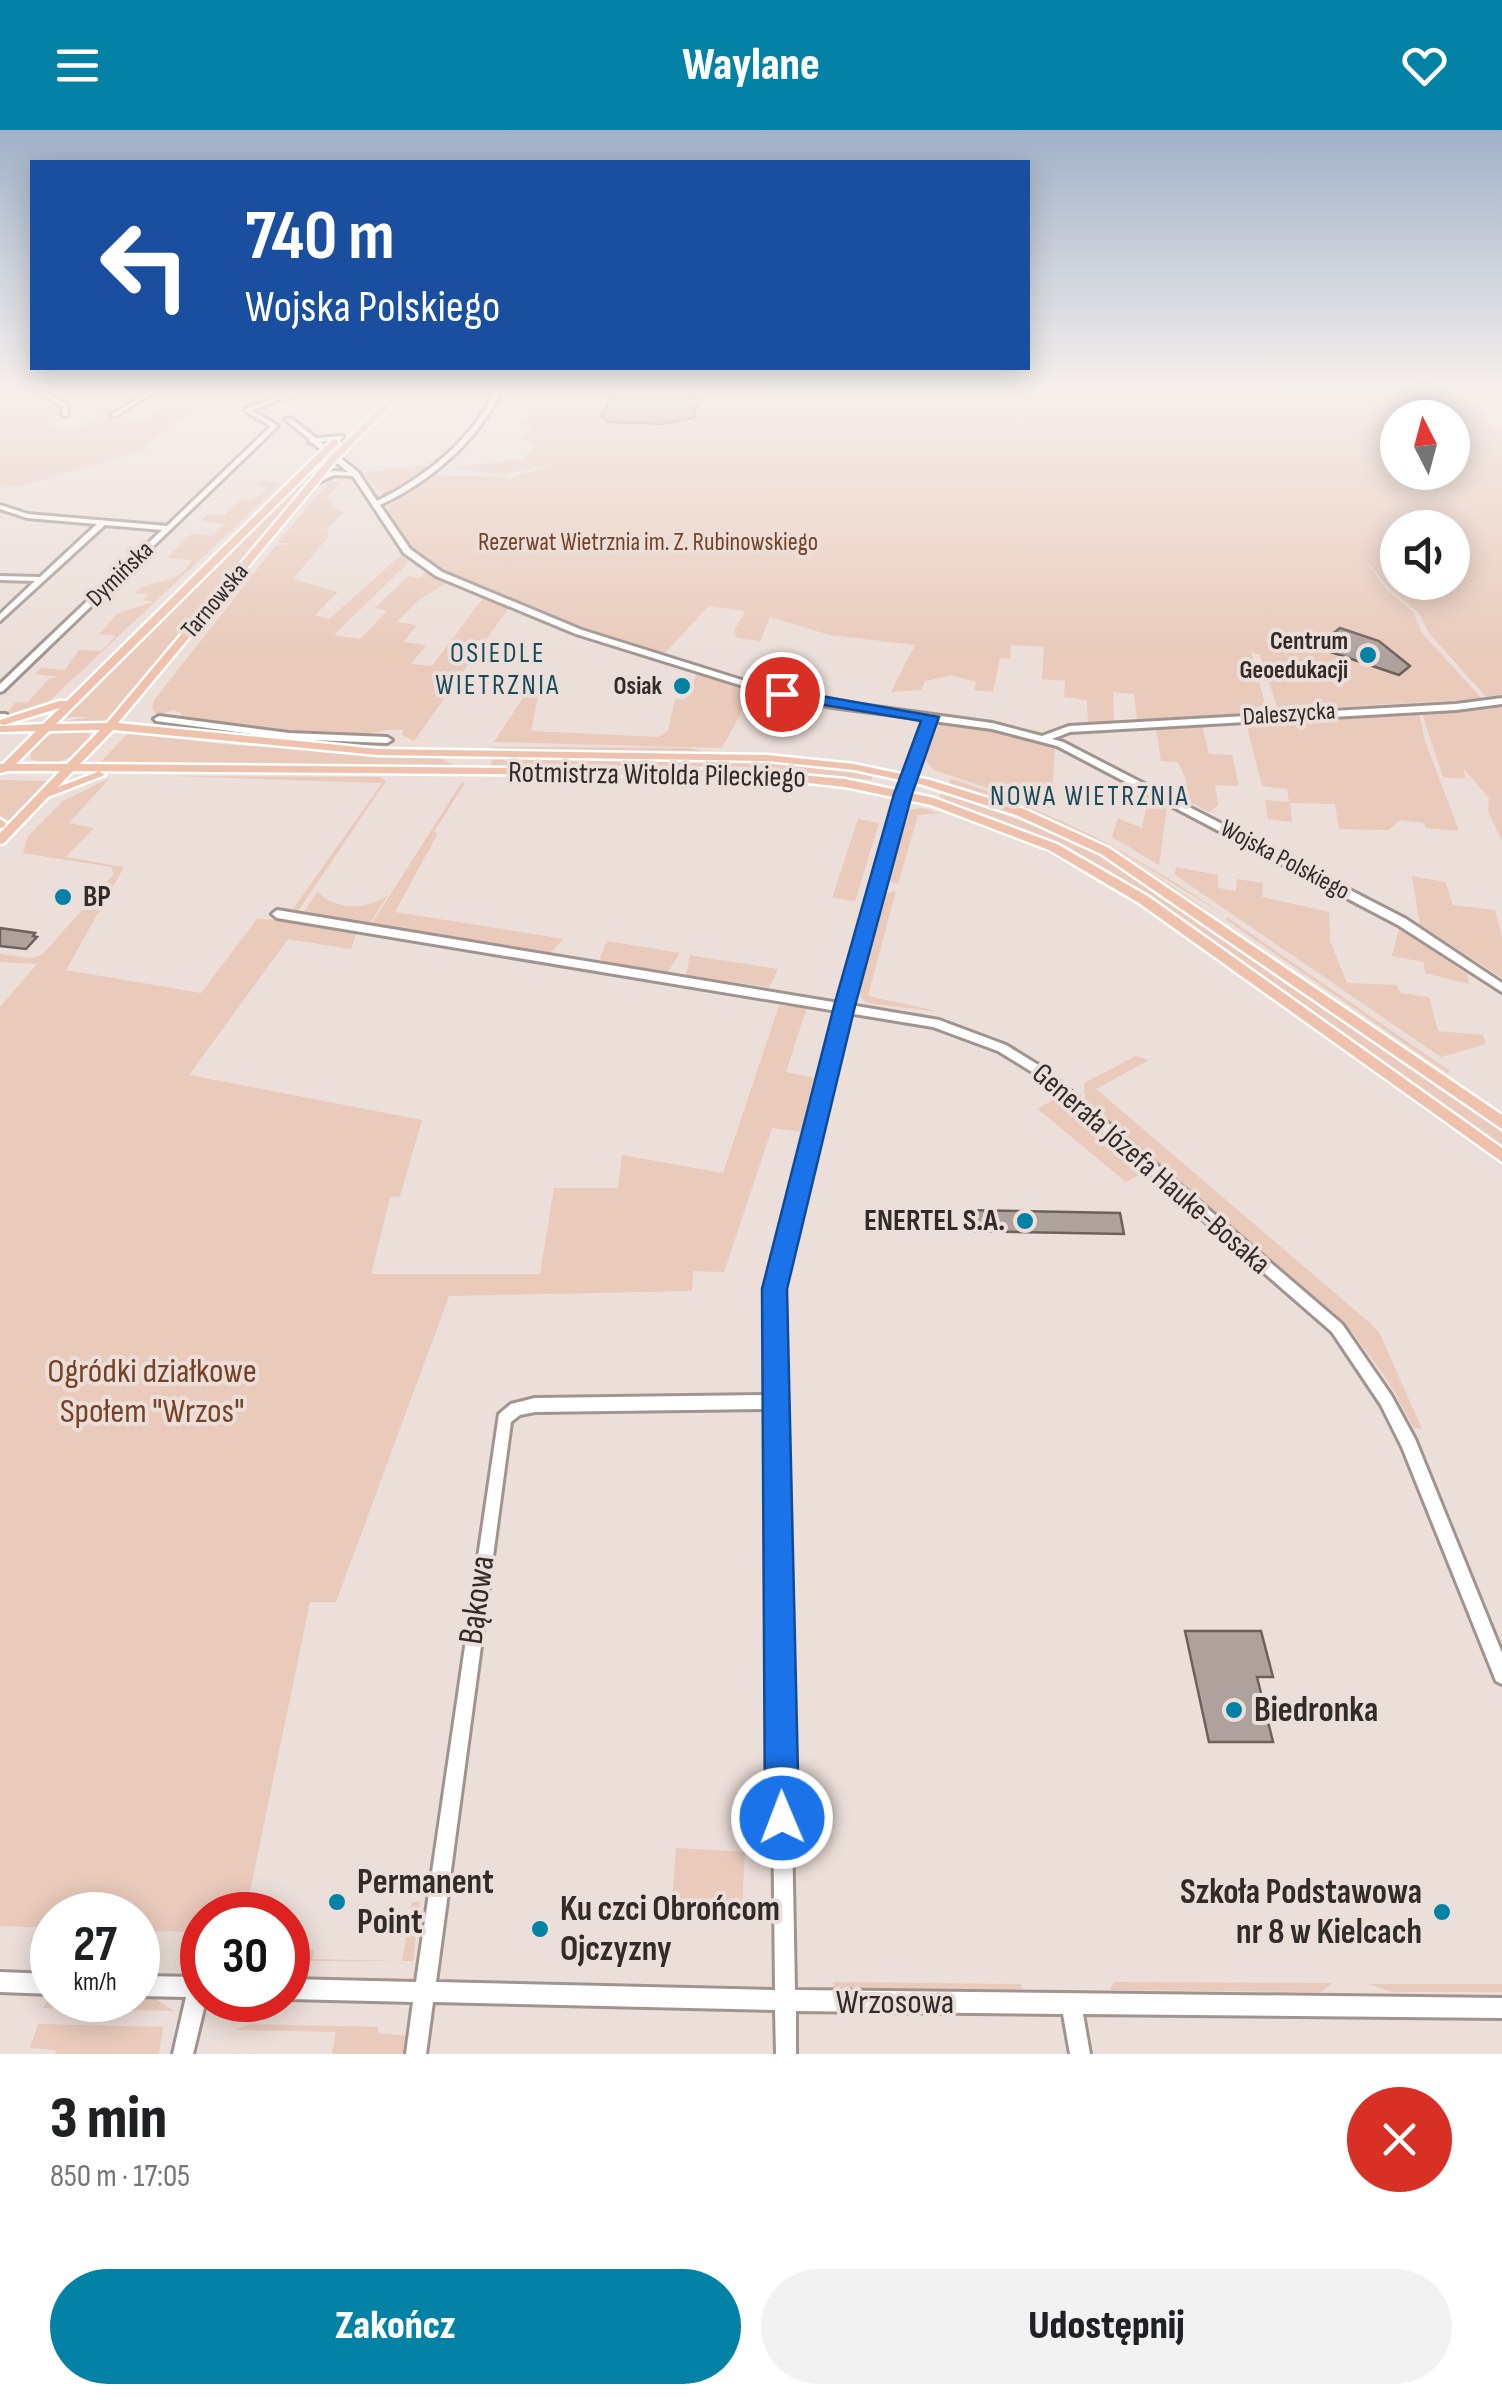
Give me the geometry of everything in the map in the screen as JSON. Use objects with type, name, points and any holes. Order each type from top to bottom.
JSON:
[{"type":"main road","name":"Tarnowska","points":[[2,769],[301,480]]},
{"type":"main road","name":"Tarnowska","points":[[0,840],[110,726],[314,481]]},
{"type":"main road","points":[[134,698],[142,716],[163,722]]},
{"type":"main road","points":[[1,721],[71,700]]},
{"type":"main road","name":"Rotmistrza Witolda Pileckiego","points":[[1,721],[44,727],[163,722],[378,752],[767,758],[909,778],[1002,805],[1105,851],[1502,1122]]},
{"type":"main road","name":"Rotmistrza Witolda Pileckiego","points":[[2,769],[744,773],[820,779],[903,794],[1010,828],[1111,878],[1502,1156]]},
{"type":"main road","points":[[42,797],[115,770]]},
{"type":"street","name":"Dymińska","points":[[0,689],[219,480]]},
{"type":"street","name":"Wojska Polskiego","points":[[360,480],[406,550],[422,565],[548,620],[678,665],[782,694],[930,717],[1060,744],[1402,922],[1502,988]]},
{"type":"street","points":[[378,503],[414,480]]},
{"type":"street","points":[[0,506],[26,516],[169,528]]},
{"type":"street","points":[[0,618],[103,523]]},
{"type":"street","points":[[0,578],[42,580]]},
{"type":"street","name":"Daleszycka","points":[[1044,739],[1076,728],[1456,708],[1502,701]]},
{"type":"street","points":[[786,2054],[774,1289],[844,1006],[903,794],[930,717]]},
{"type":"street","points":[[163,722],[294,737],[387,740]]},
{"type":"street","points":[[1060,744],[1076,728]]},
{"type":"street","name":"Generała Józefa Hauke-Bosaka","points":[[277,914],[844,1006],[960,1030],[1028,1063],[1337,1328],[1409,1444],[1502,1675]]},
{"type":"street","name":"Bąkowa","points":[[416,2054],[504,1419],[516,1409],[535,1405],[774,1402]]},
{"type":"street","points":[[0,1982],[30,1983]]},
{"type":"street","name":"Wrzosowa","points":[[310,1989],[786,2000],[1502,2008]]},
{"type":"street","points":[[1071,2002],[1080,2054]]},
{"type":"street","points":[[182,2054],[191,2022]]},
{"type":"green space","points":[[0,480],[43,480],[22,486],[0,485]]},
{"type":"green space","points":[[305,480],[279,517],[108,721],[58,722],[92,717],[64,717]]},
{"type":"green space","points":[[370,480],[409,480],[386,497]]},
{"type":"green space","name":"Rezerwat Wietrznia im. Z. Rubinowskiego","points":[[422,480],[1380,480],[1380,490],[1470,490],[1470,480],[1502,480],[1502,698],[1489,700],[1429,633],[1418,612],[1403,600],[1470,600],[1470,510],[1380,510],[1380,577],[1363,557],[1380,581],[1380,600],[1399,600],[1413,612],[1422,633],[1482,699],[1278,710],[1260,655],[1251,652],[1267,711],[1137,721],[1134,694],[1113,692],[1114,722],[1088,722],[1087,700],[1064,697],[1065,681],[1042,679],[1044,647],[1011,645],[1010,659],[1000,658],[993,692],[974,690],[976,682],[951,675],[925,681],[921,690],[891,692],[915,645],[830,635],[770,617],[760,641],[737,638],[734,631],[745,611],[709,606],[662,656],[530,611],[458,581],[412,552],[388,512],[391,503],[399,501],[396,499]]},
{"type":"green space","points":[[260,481],[282,483],[46,704],[4,717],[16,702],[27,703],[49,679],[58,677],[36,674],[41,668],[65,670],[79,650],[101,651],[116,636],[99,634],[118,613],[153,602],[143,600],[148,594],[134,593],[179,575],[192,560],[167,558],[191,534],[213,536],[225,524],[201,521],[208,514],[224,515],[239,501],[260,495],[269,487],[254,486]]},
{"type":"green space","points":[[330,481],[340,483],[326,497],[334,503],[330,507],[344,512],[327,529],[329,536],[293,579],[338,592],[315,615],[329,619],[401,555],[409,562],[334,635],[360,639],[387,611],[375,608],[408,576],[420,578],[425,573],[447,583],[420,599],[397,622],[417,625],[404,642],[426,645],[411,664],[432,666],[483,598],[508,609],[414,741],[398,729],[351,736],[323,735],[181,719],[181,713],[173,710],[157,716],[152,707],[155,699],[276,545],[292,544],[278,542]]},
{"type":"green space","points":[[697,674],[754,689],[722,748],[494,742],[534,681],[541,682],[531,731],[658,737],[668,731],[675,699],[685,700]]},
{"type":"green space","points":[[1502,702],[1502,841],[1488,811],[1489,798],[1464,769],[1465,779],[1443,777],[1422,713]]},
{"type":"green space","points":[[1419,713],[1425,741],[1459,831],[1426,828],[1424,823],[1400,820],[1389,830],[1339,829],[1335,804],[1290,803],[1292,822],[1268,819],[1265,800],[1289,802],[1287,789],[1262,786],[1246,723]]},
{"type":"green space","points":[[939,724],[988,730],[1055,748],[1051,809],[934,770],[925,760]]},
{"type":"green space","points":[[1202,725],[1209,754],[1232,755],[1239,786],[1215,785],[1218,805],[1209,812],[1172,793],[1187,782],[1178,762],[1161,761],[1156,729]]},
{"type":"green space","points":[[80,730],[89,733],[91,740],[71,757],[48,763],[31,759],[30,750],[47,735]]},
{"type":"green space","points":[[128,733],[232,745],[441,758],[457,767],[97,766]]},
{"type":"green space","points":[[489,747],[688,748],[713,753],[493,752],[496,750]]},
{"type":"green space","points":[[492,759],[740,760],[874,774],[871,780],[777,769],[490,768]]},
{"type":"green space","points":[[171,776],[380,777],[386,781],[296,914],[265,909],[291,912],[382,783]]},
{"type":"green space","name":"Ogródki działkowe Społem \"Wrzos\"","points":[[110,778],[69,823],[94,828],[66,857],[124,867],[66,970],[201,993],[257,919],[288,920],[356,934],[351,949],[288,939],[189,1075],[422,1120],[400,1196],[390,1197],[371,1274],[540,1274],[554,1188],[618,1188],[622,1155],[723,1173],[779,1006],[807,1007],[786,1072],[815,1078],[801,1132],[772,1128],[724,1272],[693,1271],[692,1291],[449,1296],[336,1602],[310,1602],[250,1892],[180,1892],[180,1932],[160,1931],[160,1892],[30,1892],[30,1927],[0,1926],[0,1007],[37,964],[0,962],[0,954],[31,958],[42,955],[114,874],[111,867],[23,853],[28,836],[63,801]]},
{"type":"green space","points":[[951,779],[988,791],[1092,836],[1218,917],[1082,835],[948,784]]},
{"type":"green space","points":[[0,780],[52,781],[0,834],[5,823],[0,816]]},
{"type":"green space","points":[[462,782],[465,783],[434,832],[438,833],[395,912],[564,939],[549,954],[371,925]]},
{"type":"green space","points":[[942,793],[1059,834],[1121,865],[1502,1129],[1502,1149],[1113,875],[1028,831],[938,799]]},
{"type":"green space","points":[[1149,795],[1167,804],[1159,865],[1112,837],[1118,818],[1142,828]]},
{"type":"green space","points":[[924,808],[938,813],[918,815],[898,884],[888,881],[904,810]]},
{"type":"green space","points":[[858,819],[879,823],[855,901],[832,898]]},
{"type":"green space","points":[[1020,838],[1121,890],[1502,1166],[1124,895]]},
{"type":"green space","points":[[1114,848],[1158,872],[1223,914]]},
{"type":"green space","points":[[1176,867],[1218,875],[1218,888],[1236,891],[1237,879],[1263,883],[1262,897],[1329,912],[1330,941],[1347,983],[1397,985],[1400,993],[1429,997],[1438,1031],[1483,1035],[1486,1044],[1441,1057],[1175,875]]},
{"type":"green space","points":[[1412,876],[1445,882],[1453,905],[1495,910],[1502,937],[1502,978],[1420,925]]},
{"type":"green space","points":[[318,891],[332,902],[351,906],[371,904],[388,895],[368,926],[302,915]]},
{"type":"green space","points":[[896,891],[868,996],[941,1012],[872,1004],[865,1002],[855,988],[881,894]]},
{"type":"green space","points":[[1225,919],[1450,1071],[1447,1073]]},
{"type":"green space","points":[[1399,929],[1467,974],[1469,984],[1425,973],[1424,962],[1392,956]]},
{"type":"green space","points":[[607,941],[680,953],[667,973],[605,963],[600,958]]},
{"type":"green space","points":[[690,955],[778,969],[769,987],[686,975]]},
{"type":"green space","points":[[1136,1056],[1149,1060],[1096,1089],[1379,1332],[1422,1429],[1414,1428],[1388,1381],[1353,1333],[1085,1103],[1084,1083]]},
{"type":"green space","points":[[1054,1099],[1143,1173],[1126,1182],[1038,1109]]},
{"type":"green space","points":[[676,1848],[745,1852],[742,1907],[672,1902]]},
{"type":"green space","points":[[412,1902],[420,1902],[413,1961],[402,1961]]},
{"type":"green space","points":[[310,1949],[314,1949],[313,1959],[402,1961],[310,1961]]},
{"type":"green space","points":[[833,1982],[1021,1984],[1022,1989],[833,1988]]},
{"type":"green space","points":[[1114,1982],[1333,1983],[1321,1992],[1110,1990]]},
{"type":"green space","points":[[1368,1984],[1502,1984],[1502,1992],[1393,1992]]},
{"type":"green space","points":[[38,2024],[163,2027],[159,2054],[55,2054],[56,2050],[30,2048]]},
{"type":"green space","points":[[251,2024],[378,2027],[378,2033],[408,2036],[408,2054],[332,2054],[336,2032],[234,2030]]},
{"type":"building","name":"Centrum Geoedukacji","points":[[1340,628],[1379,641],[1410,666],[1399,675],[1316,647]]},
{"type":"building","points":[[0,928],[35,933],[33,936],[37,937],[26,949],[0,946]]},
{"type":"building","name":"ENERTEL S.A.","points":[[964,1210],[1120,1213],[1124,1234],[967,1231]]},
{"type":"building","name":"Biedronka","points":[[1185,1631],[1261,1631],[1273,1677],[1257,1677],[1273,1742],[1209,1742]]},
{"type":"place","name":"Centrum Geoedukacji","points":[[1368,655]]},
{"type":"place","name":"Osiak","points":[[682,686]]},
{"type":"place","name":"BP","points":[[63,897]]},
{"type":"place","name":"ENERTEL S.A.","points":[[1025,1221]]},
{"type":"place","name":"Biedronka","points":[[1234,1710]]},
{"type":"place","name":"Permanent Point","points":[[337,1902]]},
{"type":"place","name":"Szkoła Podstawowa nr 8 w Kielcach","points":[[1442,1912]]},
{"type":"place","name":"Ku czci Obrońcom Ojczyzny","points":[[540,1929]]},
{"type":"district","name":"OSIEDLE WIETRZNIA","points":[[498,669]]},
{"type":"district","name":"NOWA WIETRZNIA","points":[[1090,796]]},
{"type":"route","points":[[782,694],[930,717],[903,794],[844,1006],[774,1289],[782,1818]]}]
